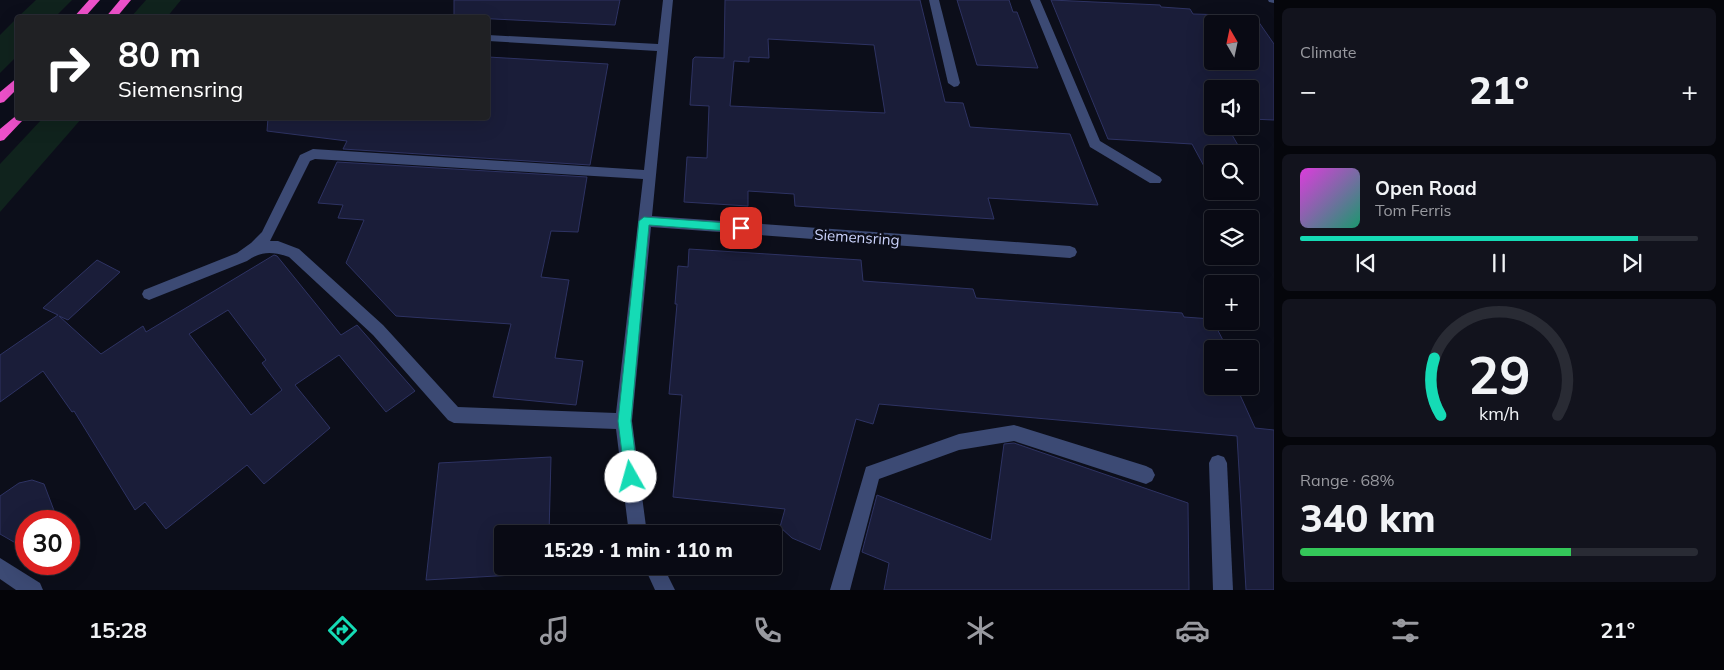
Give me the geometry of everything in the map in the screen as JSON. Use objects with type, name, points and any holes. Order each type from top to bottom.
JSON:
[{"type":"highway","points":[[81,15],[95,0]]},
{"type":"highway","points":[[113,15],[126,0]]},
{"type":"highway","points":[[0,99],[15,84]]},
{"type":"highway","points":[[0,137],[16,120]]},
{"type":"street","points":[[637,525],[624,421],[668,0]]},
{"type":"street","points":[[934,0],[954,83]]},
{"type":"street","points":[[1035,0],[1095,144],[1155,180]]},
{"type":"street","points":[[490,38],[664,48]]},
{"type":"street","points":[[149,294],[242,257],[256,247],[267,236],[305,158],[313,154],[649,175]]},
{"type":"street","name":"Siemensring","points":[[644,221],[1070,252]]},
{"type":"street","points":[[256,247],[278,247],[294,254],[378,330],[454,415],[624,421]]},
{"type":"street","points":[[840,590],[872,473],[967,440],[995,434],[1014,433],[1146,475]]},
{"type":"street","points":[[1218,463],[1223,590]]},
{"type":"street","points":[[0,568],[34,590]]},
{"type":"street","points":[[658,575],[665,590]]},
{"type":"green space","points":[[36,0],[72,0],[57,15],[20,15]]},
{"type":"green space","points":[[146,0],[181,0],[169,15],[133,15]]},
{"type":"green space","points":[[15,20],[15,58],[0,73],[0,35]]},
{"type":"green space","points":[[41,120],[80,120],[0,212],[0,164]]},
{"type":"building","points":[[454,0],[620,0],[615,25],[490,19],[490,15],[454,15]]},
{"type":"building","points":[[725,0],[920,0],[945,102],[963,103],[970,127],[1070,134],[1098,205],[988,198],[994,219],[795,206],[794,194],[748,191],[748,206],[684,202],[687,157],[707,158],[709,106],[690,105],[693,59],[695,57],[724,58]],"holes":[[[768,39],[874,45],[885,113],[730,106],[734,61],[749,62],[749,57],[769,58]]]},
{"type":"building","points":[[957,0],[1009,0],[1013,12],[1017,12],[1038,68],[977,65]]},
{"type":"building","points":[[1051,0],[1160,5],[1161,7],[1190,9],[1193,14],[1225,15],[1204,15],[1204,70],[1259,70],[1259,22],[1274,44],[1274,120],[1259,119],[1259,80],[1204,80],[1204,135],[1232,135],[1238,145],[1204,145],[1204,166],[1192,144],[1108,139]]},
{"type":"building","points":[[490,57],[608,64],[590,165],[343,149],[347,141],[267,131],[268,120],[490,120]]},
{"type":"building","points":[[337,162],[587,177],[578,232],[551,231],[541,277],[569,280],[555,358],[583,361],[576,405],[493,397],[511,324],[396,316],[346,263],[364,220],[338,218],[343,205],[318,203]]},
{"type":"building","points":[[689,249],[861,260],[863,281],[973,289],[976,298],[1182,313],[1184,317],[1204,318],[1204,330],[1218,330],[1223,340],[1204,340],[1204,395],[1240,395],[1255,428],[1274,430],[1274,590],[1246,590],[1237,436],[879,404],[873,424],[856,419],[820,550],[792,538],[782,529],[781,525],[785,509],[673,497],[682,395],[669,394],[677,304],[675,304],[678,266],[688,267]]},
{"type":"building","points":[[274,255],[277,256],[341,335],[357,325],[415,391],[386,412],[339,355],[295,385],[330,428],[264,484],[247,465],[166,529],[145,502],[135,510],[74,411],[72,412],[43,371],[0,402],[0,355],[58,315],[43,308],[97,260],[120,272],[68,320],[59,316],[101,354],[143,326],[146,332]],"holes":[[[228,310],[266,360],[262,363],[282,390],[251,415],[189,334]]]},
{"type":"building","points":[[1014,443],[1188,503],[1189,590],[884,590],[889,563],[862,552],[877,495],[991,540],[1004,444]]},
{"type":"building","points":[[551,457],[549,525],[494,525],[494,575],[514,575],[426,580],[439,463]]},
{"type":"building","points":[[32,480],[44,484],[54,510],[15,510],[15,543],[0,534],[0,496],[19,483]]},
{"type":"route","points":[[631,477],[624,421],[644,221],[741,228]]}]
